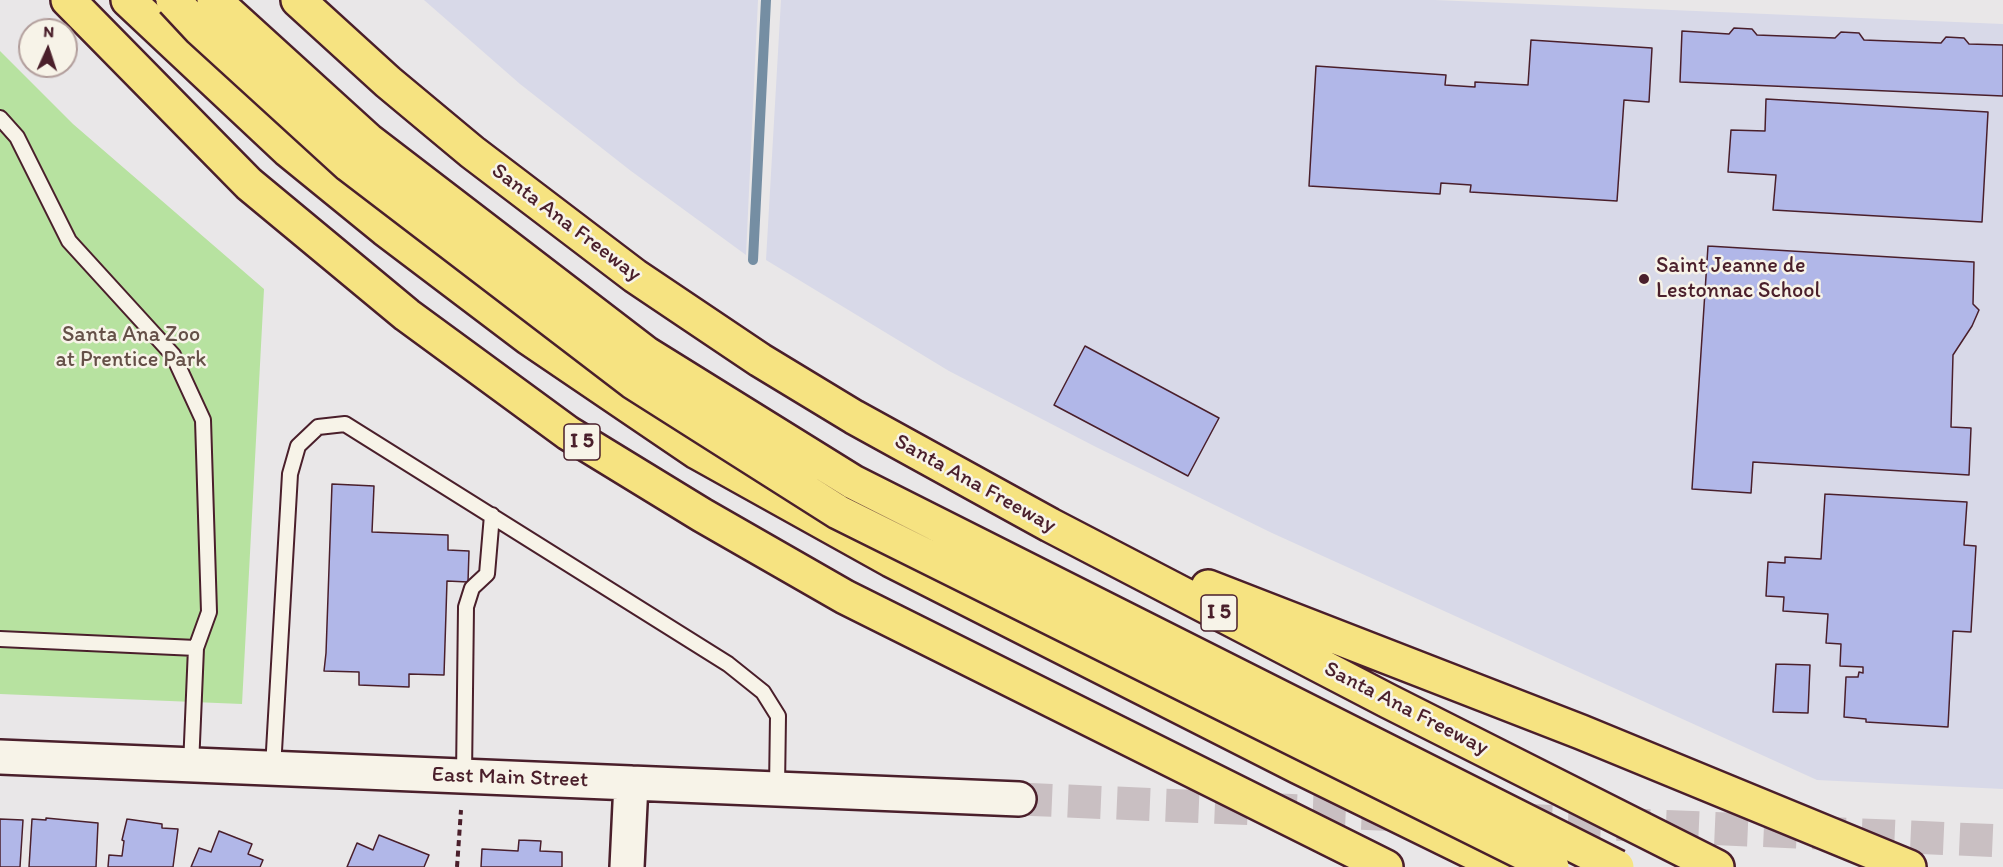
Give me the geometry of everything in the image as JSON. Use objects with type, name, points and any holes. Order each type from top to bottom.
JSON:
[{"type":"highway","name":"I 5","points":[[68,0],[249,184],[407,315],[568,433],[702,515],[845,597],[1386,867]]},
{"type":"highway","points":[[128,0],[288,150],[385,229],[529,338],[697,452],[891,560],[1503,867]]},
{"type":"highway","points":[[172,0],[359,172],[633,382],[838,512],[1552,867]]},
{"type":"highway","points":[[214,0],[368,140],[647,354],[853,482],[1617,867]]},
{"type":"highway","name":"Santa Ana Freeway","points":[[298,0],[388,82],[472,152],[635,276],[760,360],[854,417],[1050,525],[1377,695],[1717,867]]},
{"type":"highway","points":[[1050,525],[1581,732],[1909,867]]},
{"type":"street","name":"East Main Street","points":[[0,757],[1020,799]]},
{"type":"street","points":[[627,867],[631,783]]},
{"type":"lane","points":[[0,118],[17,137],[69,241],[173,355],[203,420],[209,612],[196,648],[191,766]]},
{"type":"lane","points":[[273,768],[290,474],[298,446],[318,427],[345,424],[728,664],[764,692],[778,716],[777,789]]},
{"type":"lane","points":[[464,776],[466,607],[472,588],[488,574],[492,515]]},
{"type":"lane","points":[[0,639],[196,648]]},
{"type":"path","points":[[457,867],[460,832]]},
{"type":"shaded area","points":[[424,0],[758,0],[746,255],[631,171],[520,84]]},
{"type":"shaded area","name":"Saint Jeanne de Lestonnac School","points":[[781,0],[1435,0],[2003,24],[2003,789],[1817,780],[1272,533],[1096,447],[949,371],[766,260]]},
{"type":"green space","name":"Santa Ana Zoo at Prentice Park","points":[[0,51],[18,69],[18,78],[27,78],[73,124],[264,289],[242,704],[0,694]]},
{"type":"building","points":[[1734,28],[1752,29],[1757,35],[1835,38],[1841,32],[1859,33],[1864,40],[1941,43],[1946,37],[1964,38],[1969,44],[2003,45],[2003,96],[1680,82],[1682,31],[1729,34]]},
{"type":"building","points":[[1531,40],[1652,48],[1649,102],[1624,100],[1617,201],[1470,192],[1471,185],[1441,183],[1440,194],[1309,186],[1316,66],[1446,75],[1445,85],[1475,87],[1475,82],[1528,85]]},
{"type":"building","points":[[1766,99],[1988,112],[1982,222],[1773,210],[1776,175],[1728,172],[1731,130],[1765,131]]},
{"type":"building","points":[[1708,246],[1974,262],[1973,304],[1979,310],[1972,326],[1953,355],[1951,427],[1971,428],[1969,475],[1753,462],[1751,493],[1692,489]]},
{"type":"building","points":[[1085,346],[1219,418],[1188,476],[1054,405]]},
{"type":"building","points":[[332,484],[374,486],[372,532],[448,535],[448,550],[469,551],[468,582],[447,581],[444,675],[409,674],[409,687],[359,685],[359,672],[324,671]]},
{"type":"building","points":[[1825,494],[1967,502],[1964,545],[1976,546],[1971,632],[1953,631],[1948,727],[1866,722],[1866,719],[1844,717],[1846,677],[1858,677],[1859,672],[1863,673],[1863,667],[1840,666],[1841,644],[1826,643],[1828,614],[1783,611],[1784,597],[1766,596],[1768,562],[1785,563],[1785,557],[1821,559]]},
{"type":"building","points":[[1776,664],[1810,665],[1808,713],[1773,712]]},
{"type":"building","points":[[46,818],[98,823],[96,867],[29,867],[32,819],[46,820]]},
{"type":"building","points":[[0,819],[23,820],[20,867],[0,867]]},
{"type":"building","points":[[127,819],[162,824],[162,828],[178,829],[173,867],[108,867],[109,855],[122,856],[124,841],[122,840]]},
{"type":"building","points":[[219,831],[252,844],[248,854],[263,860],[260,867],[191,867],[199,848],[211,852]]},
{"type":"building","points":[[379,835],[429,855],[424,867],[347,867],[357,843],[373,850]]},
{"type":"building","points":[[519,840],[541,841],[540,851],[562,852],[562,867],[481,867],[482,849],[518,851]]},
{"type":"waterway","points":[[753,260],[766,0]]},
{"type":"tunnel","points":[[1019,799],[1401,815]]},
{"type":"tunnel","points":[[1519,820],[2003,841]]},
{"type":"place","name":"Saint Jeanne de Lestonnac School","points":[[1644,279]]}]
